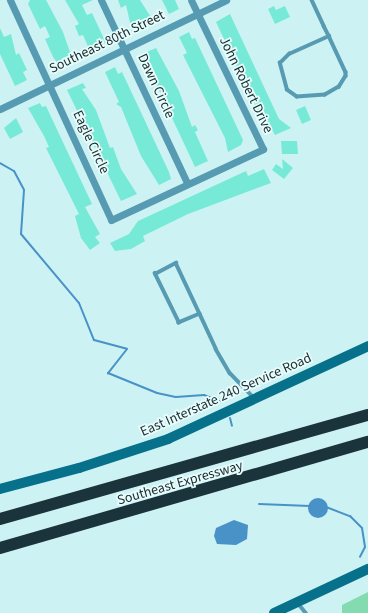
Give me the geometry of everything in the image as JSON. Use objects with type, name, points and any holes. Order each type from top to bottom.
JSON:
[{"type":"highway","points":[[339,424],[368,410]]},
{"type":"highway","name":"Southeast Expressway","points":[[0,519],[368,415]]},
{"type":"highway","name":"Southeast Expressway","points":[[0,548],[368,442]]},
{"type":"street","name":"Eagle Circle","points":[[10,0],[111,220],[187,183]]},
{"type":"street","name":"Dawn Circle","points":[[101,0],[187,183]]},
{"type":"street","name":"John Robert Drive","points":[[187,183],[263,149],[191,0]]},
{"type":"street","name":"Southeast 80th Street","points":[[0,109],[49,84],[226,0]]},
{"type":"street","name":"East Interstate 240 Service Road","points":[[0,489],[79,468],[168,439],[368,346]]},
{"type":"street","points":[[274,613],[368,569]]},
{"type":"lane","points":[[312,0],[329,36],[346,72],[344,82],[325,95],[297,97],[287,90],[280,63],[289,54],[329,36]]},
{"type":"lane","points":[[200,314],[178,323],[155,274],[176,263],[230,373],[255,399]]},
{"type":"lane","points":[[298,602],[306,613]]},
{"type":"green space","points":[[368,592],[368,613],[342,613],[342,605]]},
{"type":"water","points":[[318,498],[325,501],[328,508],[325,515],[318,518],[311,515],[308,508],[311,501]]},
{"type":"water","points":[[234,520],[248,525],[247,539],[236,545],[217,544],[214,536],[216,528]]},
{"type":"building","points":[[30,0],[46,0],[63,32],[72,58],[58,64],[53,57],[45,39],[50,37],[45,26],[40,29],[28,4]]},
{"type":"building","points":[[65,0],[93,0],[82,5],[87,15],[92,13],[106,43],[90,51],[83,35],[79,36],[75,26],[79,24]]},
{"type":"building","points":[[118,0],[140,0],[154,22],[132,31],[126,5],[121,8]]},
{"type":"building","points":[[162,0],[175,0],[179,9],[169,14]]},
{"type":"building","points":[[274,6],[276,10],[285,6],[290,17],[275,24],[268,9]]},
{"type":"building","points":[[230,14],[279,119],[291,128],[275,135],[268,122],[264,124],[216,22]]},
{"type":"building","points":[[0,28],[4,37],[11,34],[16,55],[19,53],[27,70],[23,72],[27,80],[15,86],[0,54]]},
{"type":"building","points":[[189,32],[192,39],[195,38],[243,140],[241,145],[228,152],[225,138],[183,55],[187,53],[179,37]]},
{"type":"building","points":[[156,48],[179,91],[192,127],[195,125],[198,130],[195,132],[208,161],[195,167],[142,54]]},
{"type":"building","points":[[115,67],[118,74],[122,72],[169,172],[171,179],[159,185],[141,156],[121,107],[116,104],[119,102],[105,72]]},
{"type":"building","points":[[83,83],[86,88],[82,89],[96,110],[110,148],[113,147],[121,169],[137,194],[121,201],[67,90]]},
{"type":"building","points":[[40,103],[42,107],[46,106],[92,204],[85,207],[100,234],[95,237],[100,243],[90,250],[81,238],[75,216],[79,214],[46,148],[49,147],[44,136],[28,108]]},
{"type":"building","points":[[305,106],[311,120],[302,124],[296,110]]},
{"type":"building","points":[[16,118],[23,132],[10,139],[4,128]]},
{"type":"building","points":[[281,141],[297,141],[298,154],[282,154]]},
{"type":"building","points":[[282,159],[293,168],[284,179],[272,170],[276,164],[283,169]]},
{"type":"building","points":[[264,169],[271,183],[188,214],[143,236],[145,241],[131,249],[115,251],[110,243],[129,234],[138,221],[246,171],[248,176]]},
{"type":"waterway","points":[[0,163],[14,171],[24,190],[21,234],[79,303],[94,340],[127,349],[108,373],[157,393],[176,397],[204,395],[222,402]]},
{"type":"waterway","points":[[230,418],[232,426]]},
{"type":"waterway","points":[[259,504],[310,506]]},
{"type":"waterway","points":[[326,507],[350,516],[362,528],[365,547],[360,557]]}]
